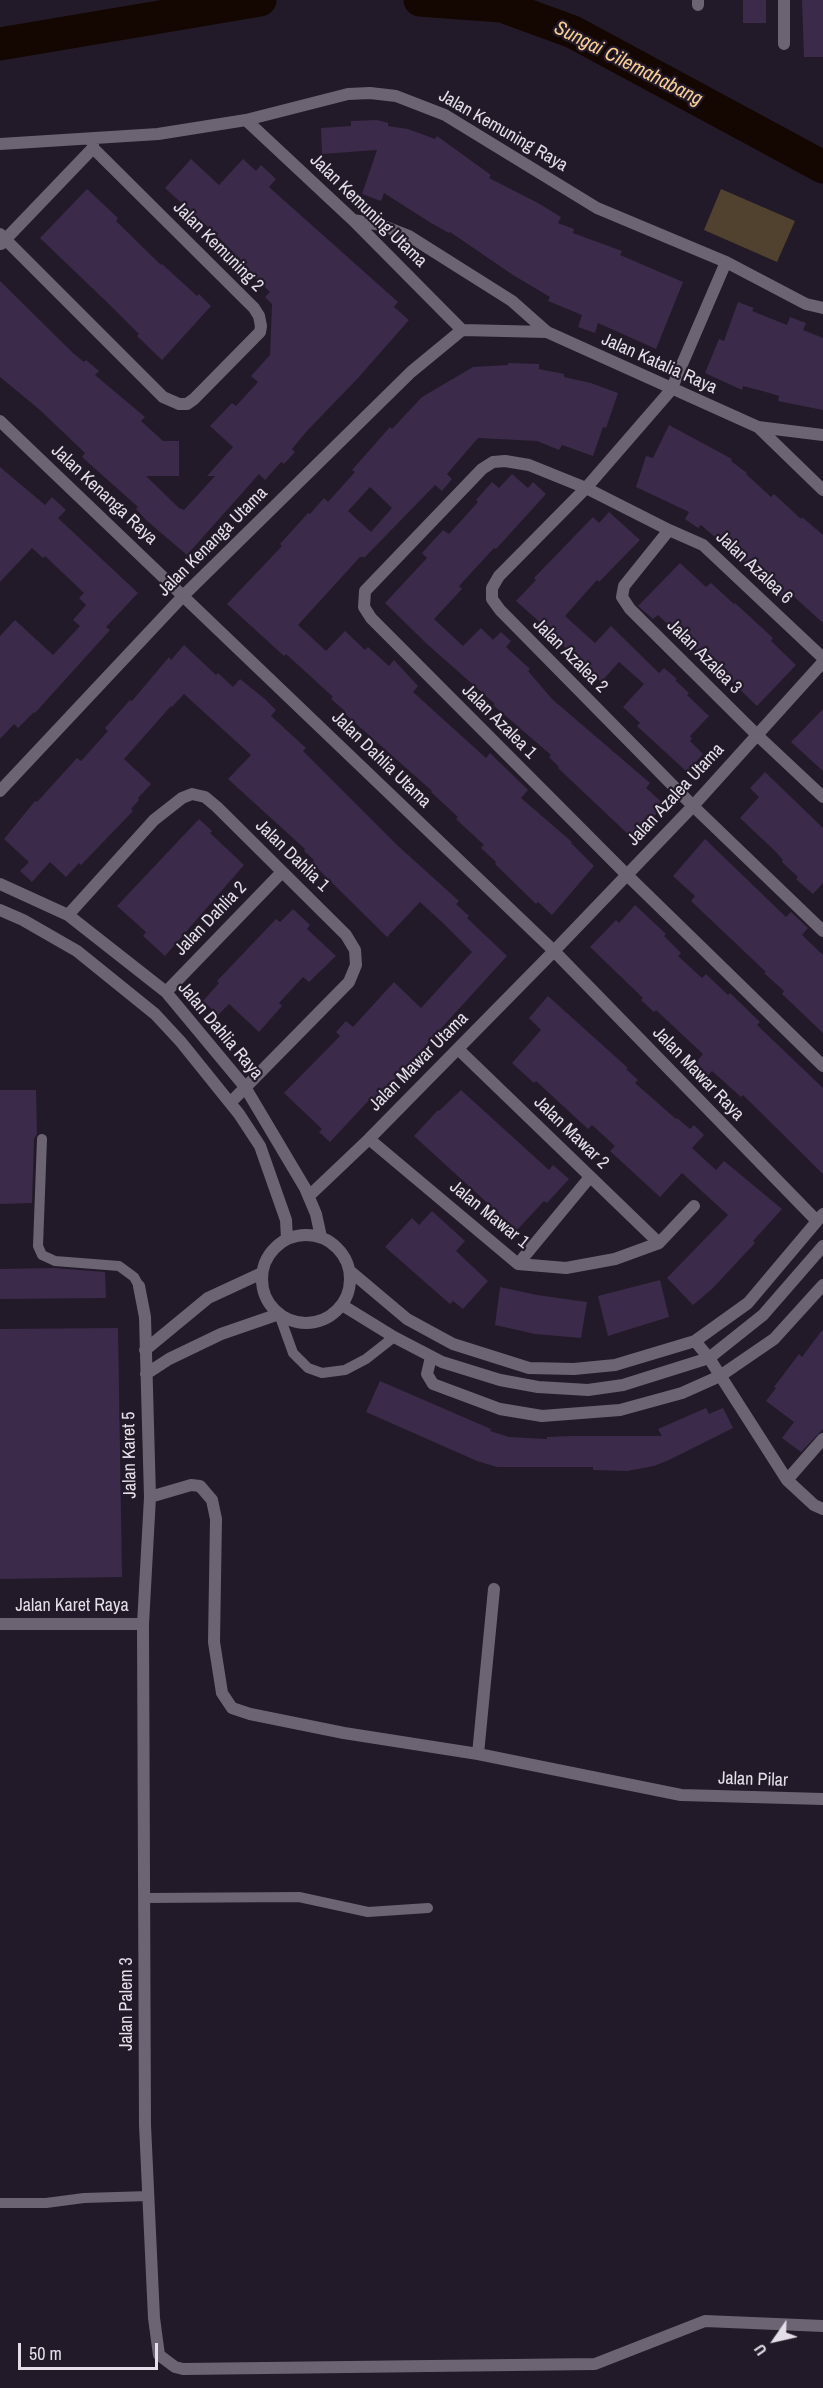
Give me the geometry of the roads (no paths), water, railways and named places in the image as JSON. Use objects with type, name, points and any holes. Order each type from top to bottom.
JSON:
[{"type":"street","points":[[784,0],[784,44]]},
{"type":"street","name":"Jalan Kemuning Raya","points":[[0,144],[93,143],[246,120],[348,94],[370,93],[396,96],[445,115],[597,208],[726,262],[806,304],[823,308]]},
{"type":"street","name":"Jalan Kemuning Utama","points":[[246,120],[353,220],[462,330]]},
{"type":"street","points":[[2,239],[93,143]]},
{"type":"street","name":"Jalan Kemuning 2","points":[[2,239],[171,402],[188,404],[260,332],[259,316],[254,308],[93,143]]},
{"type":"street","name":"Jalan Katalia Raya","points":[[353,220],[381,225],[409,236],[512,301],[547,332],[671,390],[758,427],[823,435]]},
{"type":"street","name":"Jalan Azalea 2","points":[[726,262],[671,390],[586,488],[499,576],[492,588],[492,599],[500,610],[693,806],[823,931]]},
{"type":"street","name":"Jalan Katalia Raya","points":[[462,330],[547,332]]},
{"type":"street","name":"Jalan Kenanga Utama","points":[[0,791],[184,595],[411,372],[462,330]]},
{"type":"street","name":"Jalan Kenanga Raya","points":[[0,421],[184,595]]},
{"type":"street","name":"Jalan Katalia Raya","points":[[758,427],[823,490]]},
{"type":"street","name":"Jalan Azalea 1","points":[[586,488],[529,465],[505,461],[493,462],[482,469],[365,591],[364,607],[371,618],[626,874],[823,1066]]},
{"type":"street","name":"Jalan Azalea 6","points":[[586,488],[693,540],[715,554],[823,660]]},
{"type":"street","name":"Jalan Azalea 3","points":[[669,530],[624,586],[622,597],[630,609],[823,797]]},
{"type":"street","name":"Jalan Dahlia Utama","points":[[184,595],[554,951]]},
{"type":"street","name":"Jalan Azalea Utama","points":[[554,951],[693,806],[823,660]]},
{"type":"street","name":"Jalan Dahlia 1","points":[[68,915],[154,820],[182,798],[192,794],[205,797],[346,935],[354,950],[356,965],[349,982],[230,1103]]},
{"type":"street","name":"Jalan Dahlia 2","points":[[166,992],[282,872]]},
{"type":"street","name":"Jalan Dahlia Raya","points":[[0,884],[68,915],[166,992],[245,1087],[293,1164],[316,1214],[321,1237]]},
{"type":"street","name":"Jalan Dahlia Raya","points":[[0,910],[23,920],[77,951],[155,1014],[182,1042],[230,1103],[260,1146],[286,1220],[287,1239]]},
{"type":"street","name":"Jalan Mawar Utama","points":[[309,1196],[369,1139],[554,951]]},
{"type":"street","name":"Jalan Mawar Raya","points":[[554,951],[820,1218]]},
{"type":"street","name":"Jalan Mawar 2","points":[[458,1049],[659,1243]]},
{"type":"street","name":"Jalan Mawar 1","points":[[369,1139],[518,1264],[566,1268],[615,1259],[659,1243],[694,1206]]},
{"type":"street","points":[[518,1264],[590,1176]]},
{"type":"street","points":[[350,1271],[407,1319],[453,1344],[529,1368],[574,1369],[615,1365],[695,1341],[748,1303],[820,1218]]},
{"type":"street","points":[[309,1234],[321,1237],[340,1250],[347,1260],[350,1271],[348,1295],[342,1305],[324,1320],[313,1323],[289,1320],[279,1314],[266,1295],[262,1273],[270,1253],[287,1239],[309,1234]]},
{"type":"street","points":[[342,1305],[432,1357],[500,1380],[564,1390],[588,1390],[623,1385],[709,1358],[763,1315],[823,1246]]},
{"type":"street","points":[[146,1350],[208,1298],[262,1273]]},
{"type":"street","points":[[432,1357],[427,1374],[433,1383],[500,1409],[542,1416],[577,1415],[649,1404],[682,1393],[720,1376],[774,1339],[823,1285]]},
{"type":"street","name":"Jalan Karet 5","points":[[139,1286],[145,1317],[150,1497],[143,1624]]},
{"type":"street","points":[[146,1374],[169,1359],[221,1334],[279,1314]]},
{"type":"street","points":[[695,1341],[709,1358],[787,1480],[814,1505],[823,1509]]},
{"type":"street","points":[[787,1480],[823,1439]]},
{"type":"street","name":"Jalan Pilar","points":[[150,1497],[191,1485],[200,1486],[212,1500],[216,1519],[214,1642],[222,1693],[232,1708],[250,1714],[344,1733],[478,1754],[681,1795],[823,1799]]},
{"type":"street","points":[[478,1754],[494,1589]]},
{"type":"street","name":"Jalan Karet Raya","points":[[0,1624],[143,1624]]},
{"type":"street","name":"Jalan Palem 3","points":[[143,1624],[145,2125],[154,2318],[159,2355],[175,2367],[183,2369],[595,2364],[705,2321],[823,2326]]},
{"type":"lane","points":[[42,1139],[38,1246],[42,1255],[55,1262],[119,1266],[134,1277],[139,1286]]},
{"type":"lane","points":[[279,1314],[293,1353],[308,1368],[322,1373],[345,1370],[366,1359],[394,1337]]},
{"type":"lane","points":[[144,1898],[299,1897],[368,1912],[428,1908]]},
{"type":"lane","points":[[0,2203],[46,2203],[84,2198],[149,2196]]},
{"type":"waterway","name":"Sungai Cilemahabang","points":[[0,44],[260,0]]},
{"type":"waterway","name":"Sungai Cilemahabang","points":[[420,0],[502,6],[573,32],[823,167]]}]
